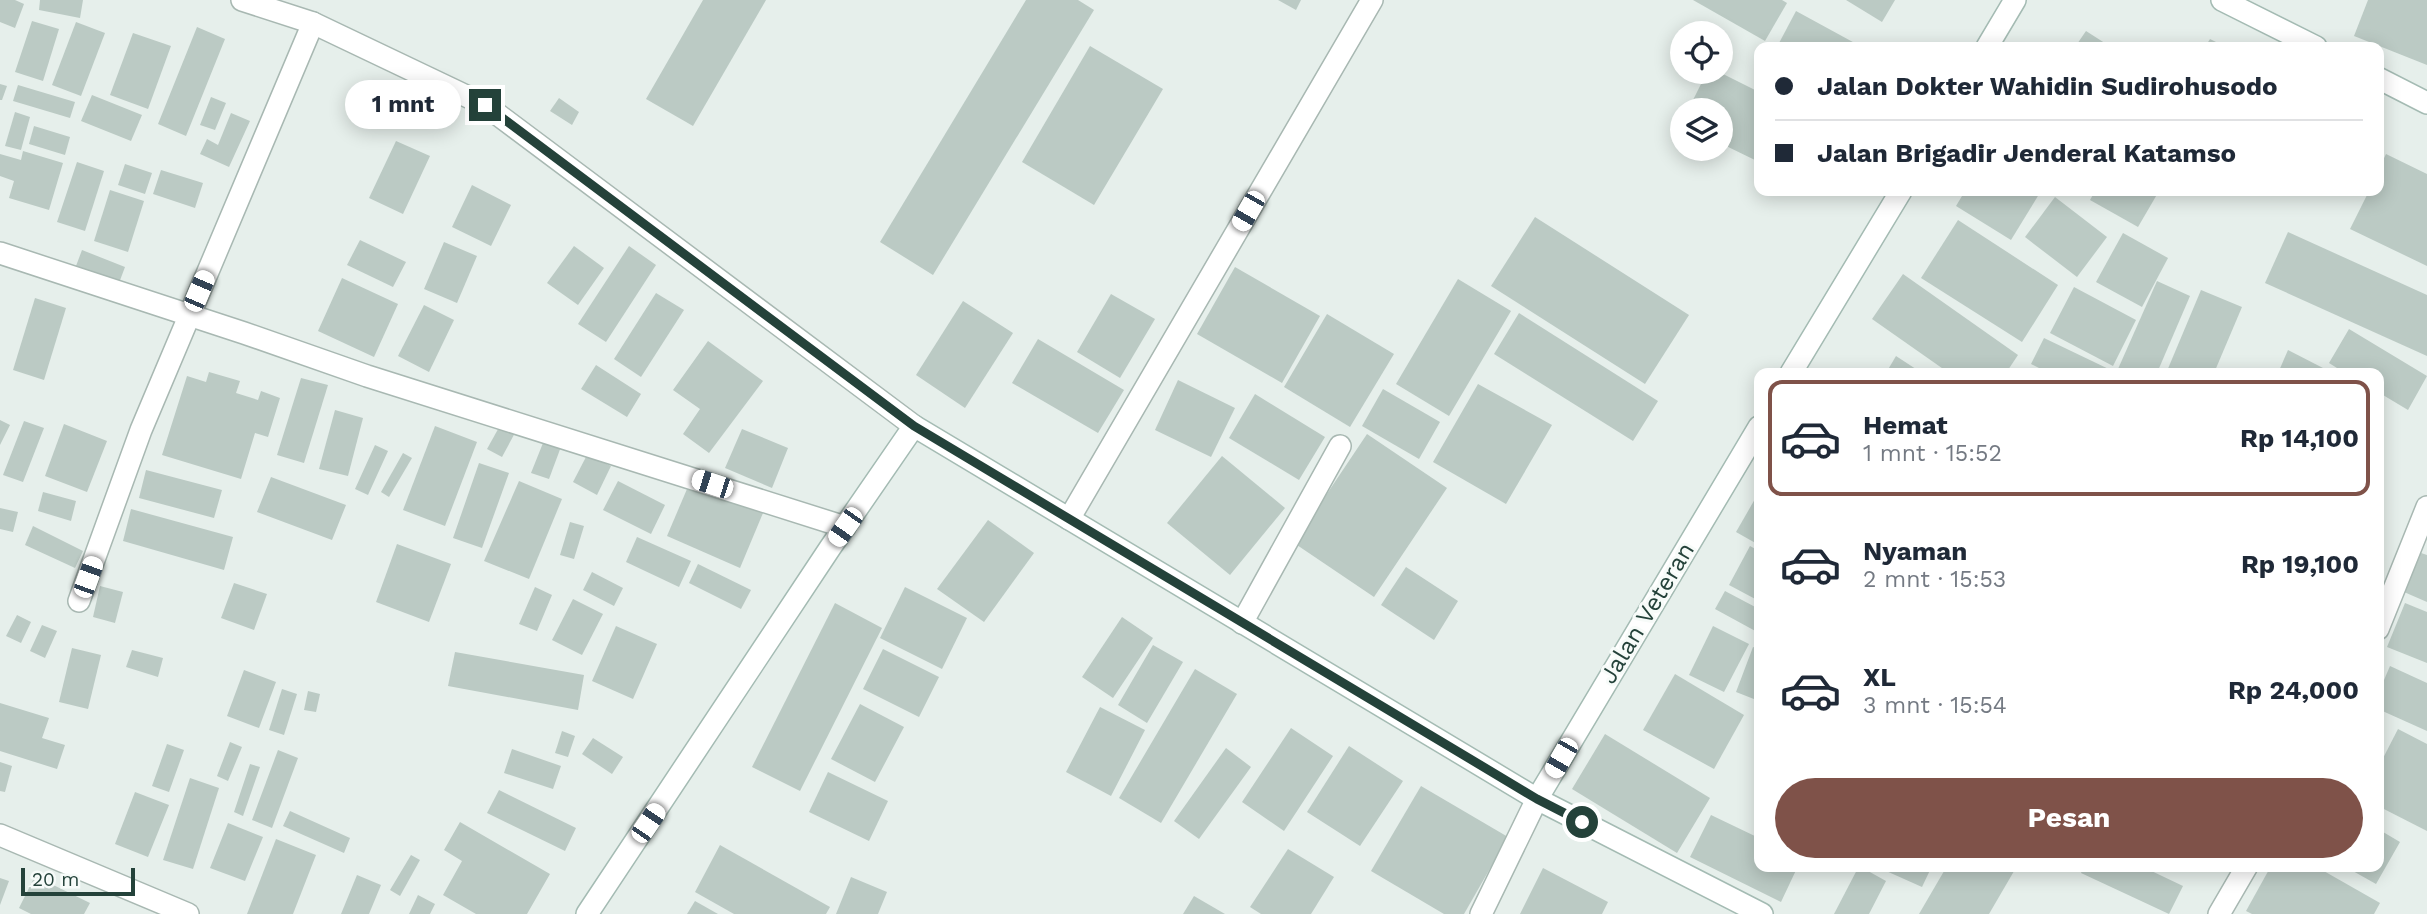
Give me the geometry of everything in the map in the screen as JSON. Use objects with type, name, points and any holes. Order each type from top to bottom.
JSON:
[{"type":"street","points":[[242,0],[313,23],[485,105],[914,426],[1537,799],[1762,914]]},
{"type":"street","points":[[1069,519],[1372,0]]},
{"type":"street","points":[[1990,42],[2015,0]]},
{"type":"street","points":[[2222,0],[2306,42]]},
{"type":"street","points":[[79,601],[141,430],[313,23]]},
{"type":"street","points":[[2384,81],[2427,103]]},
{"type":"street","points":[[1794,368],[1897,196]]},
{"type":"street","points":[[0,253],[368,376],[845,527]]},
{"type":"street","points":[[587,914],[914,426]]},
{"type":"street","name":"Jalan Veteran","points":[[1481,914],[1537,799],[1754,435]]},
{"type":"street","points":[[1242,622],[1340,446]]},
{"type":"street","points":[[2384,614],[2427,507]]},
{"type":"street","points":[[0,835],[188,914]]},
{"type":"street","points":[[2219,914],[2244,872]]},
{"type":"building","points":[[0,0],[15,0],[24,4],[15,28],[0,22]]},
{"type":"building","points":[[40,0],[83,0],[80,18],[39,10]]},
{"type":"building","points":[[703,0],[766,0],[693,126],[646,99]]},
{"type":"building","points":[[1026,0],[1078,0],[1094,10],[933,275],[880,242]]},
{"type":"building","points":[[1278,0],[1301,0],[1296,10]]},
{"type":"building","points":[[1693,0],[1782,0],[1787,3],[1765,41]]},
{"type":"building","points":[[1846,0],[1895,0],[1882,22]]},
{"type":"building","points":[[2368,0],[2427,0],[2427,65],[2384,48],[2384,42],[2369,42],[2354,36]]},
{"type":"building","points":[[1796,11],[1853,42],[1780,42]]},
{"type":"building","points":[[32,21],[59,29],[43,81],[15,72]]},
{"type":"building","points":[[76,22],[105,33],[81,96],[52,85]]},
{"type":"building","points":[[197,27],[225,39],[186,136],[158,124]]},
{"type":"building","points":[[2086,31],[2103,42],[2078,42]]},
{"type":"building","points":[[133,33],[171,46],[148,109],[110,95]]},
{"type":"building","points":[[1090,46],[1163,89],[1094,205],[1022,162]]},
{"type":"building","points":[[1733,79],[1754,90],[1754,160],[1733,149],[1733,98],[1694,98],[1701,84],[1733,84]]},
{"type":"building","points":[[0,84],[7,86],[2,100],[0,100]]},
{"type":"building","points":[[18,85],[75,102],[70,118],[13,101]]},
{"type":"building","points":[[92,95],[142,115],[131,141],[81,121]]},
{"type":"building","points":[[211,97],[226,103],[215,130],[200,125]]},
{"type":"building","points":[[559,98],[579,112],[572,125],[550,111]]},
{"type":"building","points":[[15,112],[30,117],[21,150],[5,146]]},
{"type":"building","points":[[231,113],[250,121],[229,167],[200,154],[207,139],[218,145]]},
{"type":"building","points":[[34,126],[70,137],[65,155],[29,144]]},
{"type":"building","points":[[396,141],[430,156],[403,214],[369,198]]},
{"type":"building","points":[[23,151],[63,163],[49,210],[9,198],[14,181],[0,176],[0,154],[21,160]]},
{"type":"building","points":[[2386,154],[2427,174],[2427,266],[2350,229],[2366,196],[2384,196]]},
{"type":"building","points":[[77,162],[104,171],[85,231],[57,222]]},
{"type":"building","points":[[125,164],[152,173],[145,194],[118,185]]},
{"type":"building","points":[[161,170],[203,183],[195,208],[153,194]]},
{"type":"building","points":[[472,185],[511,205],[491,246],[452,227]]},
{"type":"building","points":[[110,190],[144,201],[128,252],[94,241]]},
{"type":"building","points":[[1962,196],[2038,196],[2011,240],[1956,206]]},
{"type":"building","points":[[2092,196],[2156,196],[2138,227],[2090,200]]},
{"type":"building","points":[[2055,197],[2107,237],[2077,277],[2025,237]]},
{"type":"building","points":[[1535,217],[1689,315],[1645,384],[1491,286]]},
{"type":"building","points":[[1958,220],[2058,285],[2022,342],[1921,278]]},
{"type":"building","points":[[2288,232],[2427,295],[2427,356],[2265,283]]},
{"type":"building","points":[[2123,233],[2168,258],[2142,307],[2096,282]]},
{"type":"building","points":[[360,240],[406,262],[393,287],[347,265]]},
{"type":"building","points":[[444,242],[477,256],[457,303],[424,289]]},
{"type":"building","points":[[574,246],[604,268],[578,305],[547,283]]},
{"type":"building","points":[[629,246],[656,265],[606,342],[578,324]]},
{"type":"building","points":[[82,250],[125,267],[119,283],[76,266]]},
{"type":"building","points":[[1235,267],[1320,316],[1282,383],[1197,334]]},
{"type":"building","points":[[1903,274],[2018,355],[2009,368],[1942,368],[1872,319]]},
{"type":"building","points":[[342,278],[398,304],[374,357],[318,331]]},
{"type":"building","points":[[1458,279],[1511,311],[1449,416],[1396,384]]},
{"type":"building","points":[[2157,281],[2190,296],[2159,368],[2118,368]]},
{"type":"building","points":[[2074,287],[2136,320],[2113,366],[2050,333]]},
{"type":"building","points":[[2201,290],[2242,307],[2216,368],[2168,368]]},
{"type":"building","points":[[656,293],[684,310],[641,377],[614,359]]},
{"type":"building","points":[[1111,294],[1155,319],[1120,378],[1077,352]]},
{"type":"building","points":[[35,298],[66,308],[44,380],[13,370]]},
{"type":"building","points":[[963,301],[1013,333],[965,408],[916,375]]},
{"type":"building","points":[[424,305],[454,320],[429,372],[398,356]]},
{"type":"building","points":[[1519,313],[1658,401],[1633,441],[1494,354]]},
{"type":"building","points":[[1327,314],[1394,354],[1350,427],[1284,387]]},
{"type":"building","points":[[2349,329],[2427,376],[2408,410],[2384,396],[2384,368],[2337,368],[2329,363]]},
{"type":"building","points":[[2044,338],[2107,368],[2039,368],[2031,364]]},
{"type":"building","points":[[1038,339],[1124,390],[1098,433],[1012,383]]},
{"type":"building","points":[[708,341],[763,381],[709,453],[683,434],[700,409],[673,390]]},
{"type":"building","points":[[2288,350],[2323,368],[2280,368]]},
{"type":"building","points":[[1896,356],[1914,368],[1889,368]]},
{"type":"building","points":[[596,365],[641,394],[627,417],[581,389]]},
{"type":"building","points":[[209,372],[240,381],[236,393],[258,400],[261,391],[280,398],[268,437],[255,433],[241,479],[162,455],[187,376],[206,382]]},
{"type":"building","points":[[301,378],[328,385],[304,463],[277,455]]},
{"type":"building","points":[[1178,380],[1235,408],[1211,457],[1155,430]]},
{"type":"building","points":[[1478,384],[1552,425],[1506,504],[1433,462]]},
{"type":"building","points":[[1383,389],[1440,422],[1419,459],[1362,426]]},
{"type":"building","points":[[1255,394],[1325,437],[1299,480],[1229,438]]},
{"type":"building","points":[[335,410],[363,418],[348,476],[319,469]]},
{"type":"building","points":[[0,420],[10,425],[0,445]]},
{"type":"building","points":[[24,421],[44,428],[23,482],[3,475]]},
{"type":"building","points":[[502,422],[516,431],[502,457],[487,449]]},
{"type":"building","points":[[64,424],[107,441],[87,492],[45,476]]},
{"type":"building","points":[[435,426],[477,442],[445,526],[403,510]]},
{"type":"building","points":[[742,429],[788,448],[772,488],[725,468]]},
{"type":"building","points":[[1367,434],[1447,488],[1374,597],[1294,543]]},
{"type":"building","points":[[545,438],[562,444],[549,479],[531,473]]},
{"type":"building","points":[[375,445],[388,451],[368,495],[355,489]]},
{"type":"building","points":[[403,453],[412,458],[389,497],[381,492]]},
{"type":"building","points":[[587,455],[611,466],[597,495],[573,482]]},
{"type":"building","points":[[1222,456],[1285,508],[1230,575],[1167,523]]},
{"type":"building","points":[[479,463],[509,473],[482,548],[453,538]]},
{"type":"building","points":[[146,470],[222,490],[214,518],[139,498]]},
{"type":"building","points":[[271,477],[346,505],[332,540],[257,512]]},
{"type":"building","points":[[519,481],[562,499],[529,579],[484,561]]},
{"type":"building","points":[[618,481],[665,505],[651,534],[603,510]]},
{"type":"building","points":[[690,482],[763,513],[740,568],[667,536]]},
{"type":"building","points":[[43,492],[76,501],[71,521],[38,511]]},
{"type":"building","points":[[1754,501],[1754,542],[1736,532]]},
{"type":"building","points":[[0,508],[18,512],[13,532],[0,529]]},
{"type":"building","points":[[131,509],[233,537],[224,570],[123,541]]},
{"type":"building","points":[[988,520],[1034,553],[984,622],[937,589]]},
{"type":"building","points":[[570,522],[584,526],[574,559],[560,555]]},
{"type":"building","points":[[33,526],[83,551],[75,568],[25,545]]},
{"type":"building","points":[[637,537],[691,561],[679,587],[626,562]]},
{"type":"building","points":[[397,544],[451,564],[429,622],[376,602]]},
{"type":"building","points":[[1750,546],[1754,548],[1754,598],[1729,585]]},
{"type":"building","points":[[2421,553],[2427,555],[2427,602],[2404,592]]},
{"type":"building","points":[[698,564],[751,590],[741,609],[689,583]]},
{"type":"building","points":[[1406,567],[1458,601],[1434,640],[1381,605]]},
{"type":"building","points":[[592,572],[623,588],[614,606],[583,590]]},
{"type":"building","points":[[234,583],[267,594],[254,630],[221,618]]},
{"type":"building","points":[[100,586],[123,592],[115,623],[93,617]]},
{"type":"building","points":[[535,587],[552,595],[537,631],[519,624]]},
{"type":"building","points":[[905,587],[967,618],[942,669],[880,638]]},
{"type":"building","points":[[1725,591],[1754,606],[1754,630],[1715,609]]},
{"type":"building","points":[[573,599],[603,614],[582,655],[552,640]]},
{"type":"building","points":[[835,603],[882,628],[800,791],[752,767]]},
{"type":"building","points":[[2405,603],[2427,612],[2427,663],[2387,647]]},
{"type":"building","points":[[17,615],[31,622],[21,643],[6,636]]},
{"type":"building","points":[[1122,617],[1153,638],[1113,698],[1082,677]]},
{"type":"building","points":[[42,625],[57,631],[45,658],[30,651]]},
{"type":"building","points":[[616,626],[657,644],[633,699],[592,681]]},
{"type":"building","points":[[1713,626],[1749,644],[1724,692],[1689,675]]},
{"type":"building","points":[[1153,645],[1183,662],[1147,723],[1118,705]]},
{"type":"building","points":[[1753,647],[1754,647],[1754,699],[1736,692]]},
{"type":"building","points":[[72,648],[101,655],[88,709],[59,702]]},
{"type":"building","points":[[883,649],[939,677],[919,717],[863,689]]},
{"type":"building","points":[[132,650],[163,658],[158,677],[126,667]]},
{"type":"building","points":[[455,652],[584,675],[578,710],[448,686]]},
{"type":"building","points":[[2390,666],[2427,683],[2427,731],[2384,712],[2384,680]]},
{"type":"building","points":[[1195,669],[1237,694],[1161,823],[1119,798]]},
{"type":"building","points":[[244,670],[276,682],[259,728],[227,716]]},
{"type":"building","points":[[1675,674],[1744,715],[1714,769],[1643,730]]},
{"type":"building","points":[[282,689],[297,694],[284,735],[269,730]]},
{"type":"building","points":[[308,691],[320,694],[316,712],[304,710]]},
{"type":"building","points":[[0,703],[49,718],[42,738],[65,745],[57,769],[0,751]]},
{"type":"building","points":[[860,704],[904,727],[875,782],[831,759]]},
{"type":"building","points":[[1100,707],[1145,730],[1111,796],[1066,772]]},
{"type":"building","points":[[1291,728],[1333,756],[1284,831],[1242,802]]},
{"type":"building","points":[[2398,729],[2427,744],[2427,831],[2384,809],[2384,756]]},
{"type":"building","points":[[562,731],[575,736],[568,757],[555,753]]},
{"type":"building","points":[[1605,734],[1710,798],[1677,853],[1572,789]]},
{"type":"building","points":[[593,738],[623,757],[612,774],[582,754]]},
{"type":"building","points":[[230,742],[242,747],[228,781],[217,776]]},
{"type":"building","points":[[167,744],[184,750],[169,792],[152,786]]},
{"type":"building","points":[[1349,746],[1403,781],[1360,846],[1307,812]]},
{"type":"building","points":[[1226,748],[1251,767],[1199,839],[1174,821]]},
{"type":"building","points":[[512,749],[561,766],[553,789],[504,773]]},
{"type":"building","points":[[278,750],[298,758],[272,828],[252,820]]},
{"type":"building","points":[[0,762],[12,766],[5,792],[0,791]]},
{"type":"building","points":[[250,764],[260,767],[243,816],[234,812]]},
{"type":"building","points":[[828,772],[888,801],[869,841],[809,812]]},
{"type":"building","points":[[190,778],[219,788],[193,869],[163,860]]},
{"type":"building","points":[[1421,786],[1508,837],[1464,914],[1444,914],[1371,871]]},
{"type":"building","points":[[499,790],[576,828],[565,851],[487,813]]},
{"type":"building","points":[[135,792],[169,805],[148,857],[115,844]]},
{"type":"building","points":[[290,811],[350,838],[344,853],[283,826]]},
{"type":"building","points":[[1711,815],[1754,836],[1754,872],[1795,872],[1781,902],[1690,857]]},
{"type":"building","points":[[460,822],[550,874],[527,914],[476,914],[443,895],[462,861],[444,850]]},
{"type":"building","points":[[228,823],[263,837],[245,881],[210,868]]},
{"type":"building","points":[[2384,833],[2400,842],[2384,870]]},
{"type":"building","points":[[276,839],[316,855],[293,914],[247,914]]},
{"type":"building","points":[[720,845],[830,907],[826,914],[734,914],[695,892]]},
{"type":"building","points":[[1288,849],[1334,877],[1311,914],[1261,914],[1250,907]]},
{"type":"building","points":[[411,855],[420,860],[400,896],[390,890]]},
{"type":"building","points":[[1543,868],[1608,902],[1602,914],[1520,914]]},
{"type":"building","points":[[1856,872],[1870,872],[1886,881],[1869,914],[1834,914]]},
{"type":"building","points":[[1888,872],[1929,872],[1922,887]]},
{"type":"building","points":[[1944,872],[2014,872],[1989,914],[1919,914]]},
{"type":"building","points":[[2154,872],[2183,886],[2169,914],[2081,873]]},
{"type":"building","points":[[2268,872],[2326,872],[2380,903],[2374,914],[2252,914],[2246,911]]},
{"type":"building","points":[[2355,872],[2383,872],[2376,884]]},
{"type":"building","points":[[357,875],[381,885],[369,914],[341,914]]},
{"type":"building","points":[[35,876],[90,903],[84,914],[31,914],[19,908]]},
{"type":"building","points":[[851,877],[887,892],[878,914],[836,914]]},
{"type":"building","points":[[0,878],[9,881],[0,905]]},
{"type":"building","points":[[418,895],[435,904],[430,914],[409,914]]},
{"type":"building","points":[[1194,896],[1225,914],[1183,914]]},
{"type":"building","points":[[695,901],[718,914],[687,914]]},
{"type":"route","points":[[485,105],[914,426],[1537,799],[1582,822]]}]
